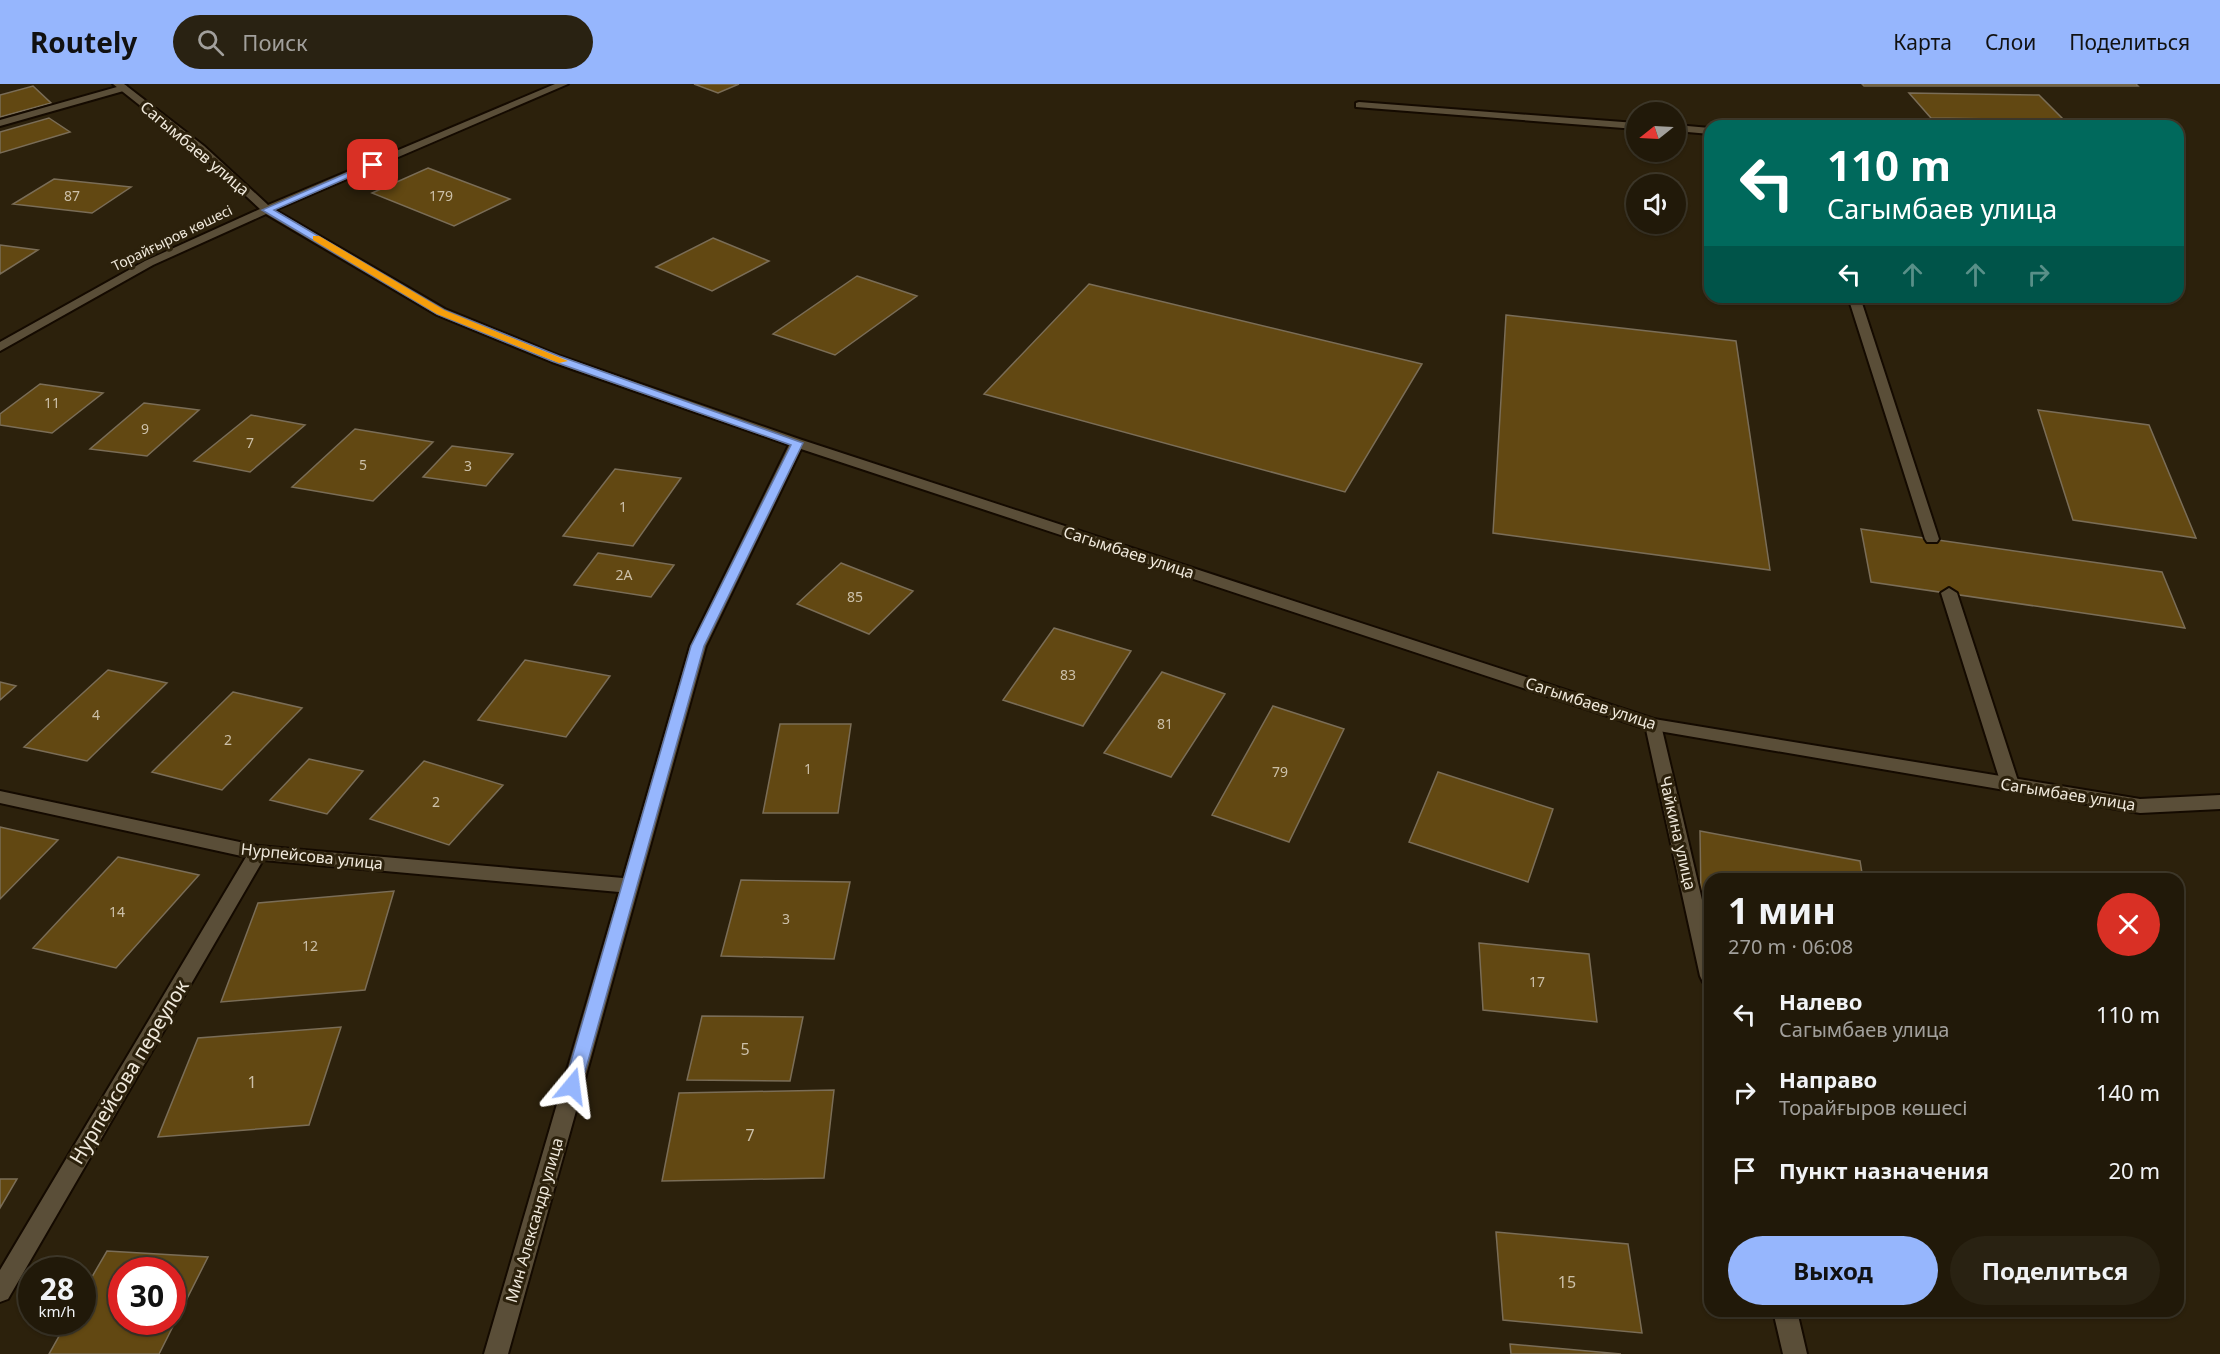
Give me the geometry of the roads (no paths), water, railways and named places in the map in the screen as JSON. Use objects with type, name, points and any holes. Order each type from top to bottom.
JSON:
[{"type":"street","name":"Торайғыров көшесі","points":[[0,347],[149,263],[267,210],[563,84]]},
{"type":"street","name":"Сагымбаев улица","points":[[121,86],[200,148],[267,210],[441,312],[556,358],[797,443],[1653,724],[2140,806],[2220,802]]},
{"type":"street","points":[[0,123],[121,86]]},
{"type":"street","points":[[1359,105],[1626,125]]},
{"type":"street","points":[[1686,129],[1704,130]]},
{"type":"street","points":[[1856,303],[1932,539]]},
{"type":"street","name":"Мин Александр улица","points":[[496,1354],[698,646],[797,443]]},
{"type":"street","points":[[1949,593],[2010,784]]},
{"type":"street","name":"Чайкина улица","points":[[1653,724],[1704,949]]},
{"type":"street","name":"Нурпейсова улица","points":[[0,797],[258,853],[629,886]]},
{"type":"street","name":"Нурпейсова переулок","points":[[0,1291],[258,853]]},
{"type":"street","points":[[1786,1317],[1795,1354]]}]
